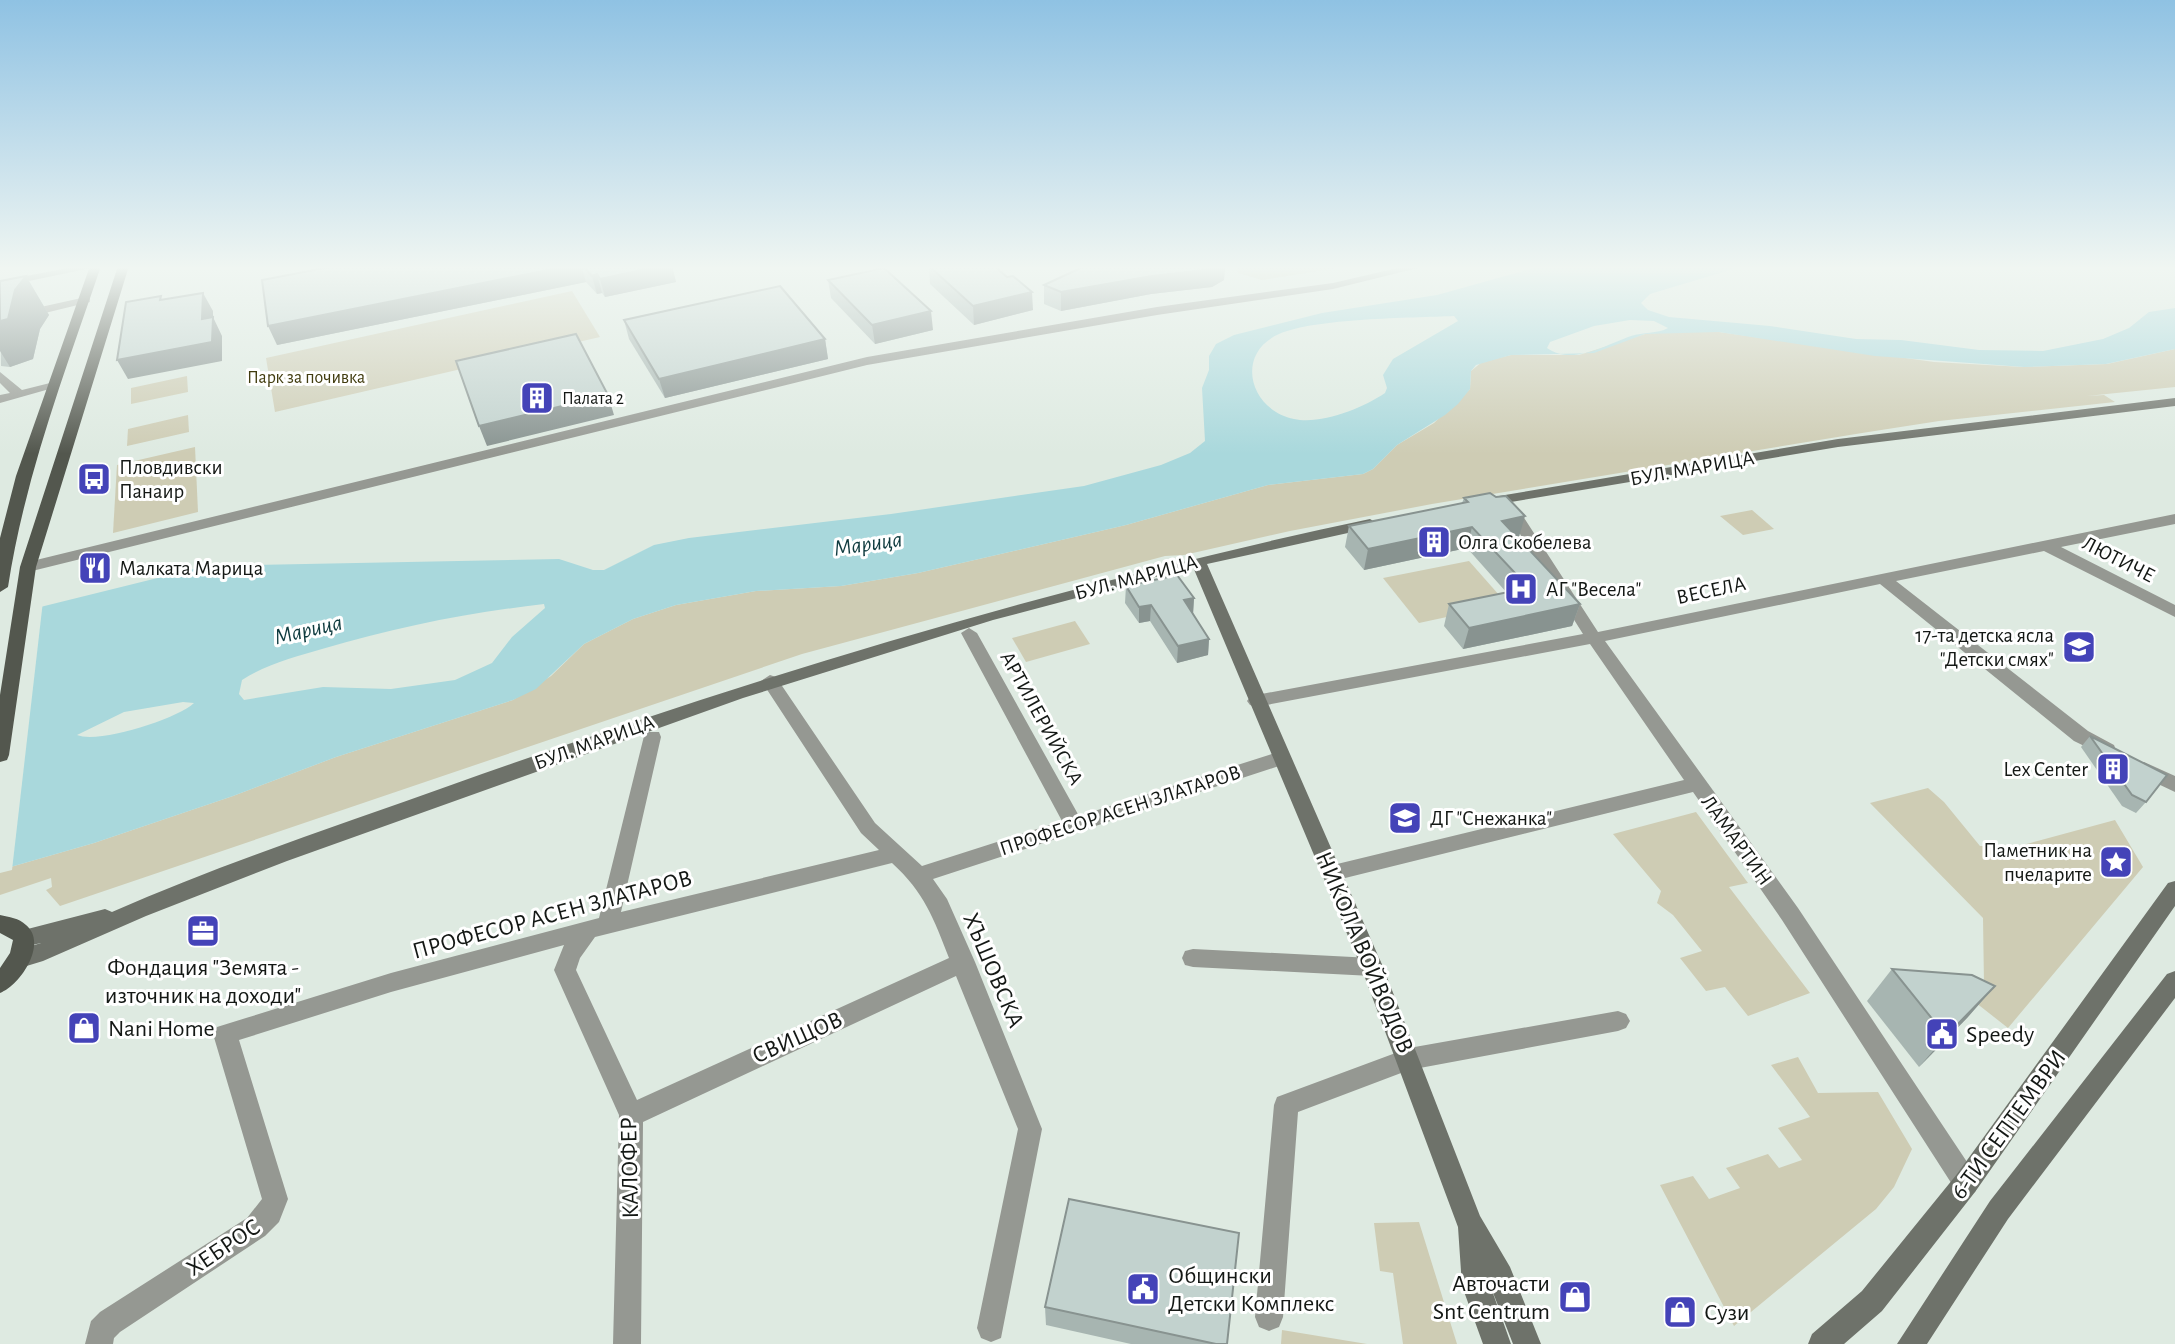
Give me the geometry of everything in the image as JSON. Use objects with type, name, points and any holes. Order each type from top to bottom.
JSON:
[{"type":"main road","points":[[0,587],[0,573],[23,476],[75,329]]},
{"type":"main road","points":[[0,755],[21,596],[28,567],[104,329]]},
{"type":"main road","points":[[0,924],[18,930],[22,949],[0,983]]},
{"type":"street","points":[[28,567],[867,361],[1054,329]]},
{"type":"street","points":[[0,376],[18,393]]},
{"type":"street","points":[[0,399],[54,387]]},
{"type":"street","name":"БУЛ. МАРИЦА","points":[[1477,504],[1851,441],[2175,402]]},
{"type":"street","name":"ЛАМАРТИН","points":[[1505,499],[1594,638],[1790,914],[1966,1183]]},
{"type":"street","name":"ВЕСЕЛА","points":[[1256,701],[1594,638],[2175,519]]},
{"type":"street","name":"БУЛ. МАРИЦА","points":[[22,949],[58,948],[136,911],[355,827],[770,681],[963,624],[1198,561],[1384,522]]},
{"type":"street","name":"ЛЮТИЧЕ","points":[[2043,544],[2175,612]]},
{"type":"street","name":"НИКОЛА ВОЙВОДОВ","points":[[1198,561],[1372,967],[1470,1224],[1500,1278],[1527,1344]]},
{"type":"street","points":[[1882,578],[2081,736],[2175,786]]},
{"type":"street","name":"АРТИЛЕРИЙСКА","points":[[969,633],[1075,826]]},
{"type":"street","name":"ХЪШОВСКА","points":[[770,681],[868,828],[919,876],[936,900],[964,962],[1031,1129],[991,1328]]},
{"type":"street","name":"КАЛОФЕР","points":[[627,1344],[631,1115],[565,971],[570,954],[598,927],[652,737]]},
{"type":"street","name":"ПРОФЕСОР АСЕН ЗЛАТАРОВ","points":[[919,876],[1281,758]]},
{"type":"street","points":[[1333,873],[1696,784]]},
{"type":"street","name":"ПРОФЕСОР АСЕН ЗЛАТАРОВ","points":[[225,1034],[305,1007],[598,927],[896,855]]},
{"type":"street","name":"6-ТИ СЕПТЕМВРИ","points":[[1822,1344],[1872,1301],[1966,1183],[2175,889]]},
{"type":"street","points":[[1193,958],[1372,967]]},
{"type":"street","name":"СВИЩОВ","points":[[631,1115],[964,962]]},
{"type":"street","name":"6-ТИ СЕПТЕМВРИ","points":[[1912,1344],[1999,1210],[2175,981]]},
{"type":"street","points":[[1269,1317],[1286,1105],[1409,1059],[1618,1021]]},
{"type":"street","name":"ХЕБРОС","points":[[99,1344],[101,1331],[110,1322],[256,1227],[275,1205],[225,1034]]},
{"type":"street","points":[[1470,1224],[1476,1286],[1497,1344]]},
{"type":"green space","name":"Парк за почивка","points":[[400,329],[595,329],[600,337],[275,412],[266,358]]},
{"type":"green space","points":[[1719,332],[1934,362],[2023,367],[2107,364],[2175,349],[2175,387],[2087,396],[2104,395],[2115,402],[1939,421],[1432,504],[1290,531],[1184,555],[1165,556],[802,654],[60,906],[46,890],[52,887],[51,878],[0,895],[0,870],[94,843],[233,796],[336,757],[513,700],[551,676],[584,644],[633,619],[676,605],[756,591],[841,586],[918,573],[1126,525],[1268,485],[1363,474],[1373,469],[1397,445],[1434,423],[1470,389],[1471,371],[1482,362],[1511,355],[1579,355],[1645,334]]},
{"type":"green space","points":[[187,376],[188,392],[131,404],[131,388]]},
{"type":"green space","points":[[188,415],[189,432],[127,446],[128,429]]},
{"type":"green space","points":[[195,447],[198,512],[113,533],[117,465]]},
{"type":"green space","points":[[1752,510],[1774,529],[1743,535],[1720,516]]},
{"type":"green space","points":[[1469,561],[1507,604],[1419,623],[1383,578]]},
{"type":"green space","points":[[1075,621],[1090,644],[1026,662],[1012,638]]},
{"type":"green space","points":[[1928,788],[1944,802],[1980,846],[2019,846],[2115,820],[2143,867],[2008,1028],[1966,995],[1984,985],[1983,918],[1870,803]]},
{"type":"green space","points":[[1696,812],[1748,883],[1729,887],[1810,993],[1748,1016],[1725,987],[1706,991],[1680,958],[1702,951],[1673,915],[1657,903],[1661,891],[1613,834]]},
{"type":"green space","points":[[1798,1057],[1818,1093],[1878,1092],[1912,1149],[1894,1187],[1876,1209],[1734,1326],[1660,1185],[1693,1176],[1709,1199],[1740,1188],[1726,1168],[1768,1154],[1779,1168],[1802,1160],[1778,1128],[1810,1117],[1771,1065]]},
{"type":"green space","points":[[1419,1222],[1457,1344],[1403,1344],[1393,1273],[1380,1271],[1374,1223]]},
{"type":"green space","points":[[1282,1330],[1367,1344],[1281,1344]]},
{"type":"water","name":"Марица","points":[[1259,329],[1296,329],[1279,334],[1265,343],[1256,354],[1252,367],[1253,381],[1267,405],[1279,414],[1294,419],[1317,420],[1354,409],[1385,393],[1387,388],[1383,375],[1393,359],[1445,329],[1587,329],[1550,342],[1547,348],[1561,354],[1511,355],[1476,365],[1471,371],[1470,389],[1458,404],[1397,445],[1373,469],[1363,474],[1268,485],[1126,525],[918,573],[841,586],[756,591],[676,605],[633,619],[584,644],[536,689],[513,700],[336,757],[233,796],[94,843],[0,870],[0,617],[206,566],[559,559],[593,570],[604,570],[654,545],[689,538],[891,514],[1084,486],[1161,465],[1190,453],[1205,441],[1202,388],[1209,370],[1209,356],[1216,344],[1234,335]],"holes":[[[544,604],[545,608],[512,637],[492,663],[455,680],[391,689],[323,687],[244,700],[239,694],[242,680],[291,658],[405,627]],[[183,702],[194,703],[155,723],[102,736],[77,735],[124,712]]]},
{"type":"water","points":[[1666,329],[1788,329],[1856,339],[1901,340],[1979,350],[2043,351],[2103,339],[2127,329],[2175,329],[2175,349],[2106,364],[2024,367],[1875,356],[1719,332],[1645,334],[1594,353],[1584,353],[1631,336]]},
{"type":"pier","points":[[43,601],[12,870],[0,873],[0,613]]},
{"type":"building","points":[[122,329],[213,329],[212,342],[117,360]]},
{"type":"building","points":[[629,329],[816,329],[825,339],[659,379]]},
{"type":"building","name":"Палата 2","points":[[576,334],[608,395],[479,426],[456,361]]},
{"type":"building","points":[[1490,493],[1496,497],[1506,496],[1525,516],[1502,521],[1580,604],[1469,628],[1449,604],[1529,588],[1472,527],[1368,549],[1349,526],[1468,502],[1464,498]]},
{"type":"building","points":[[1177,575],[1194,598],[1184,600],[1209,639],[1178,646],[1151,605],[1139,607],[1126,586]]},
{"type":"building","points":[[2090,736],[2167,775],[2146,802],[2132,795]]},
{"type":"building","points":[[1892,969],[1972,975],[1995,986],[1946,1036]]},
{"type":"building","name":"Общински Детски Комплекс","points":[[1069,1199],[1239,1233],[1227,1344],[1216,1344],[1045,1307]]},
{"type":"place","name":"Палата 2","points":[[537,398]]},
{"type":"place","name":"Пловдивски Панаир","points":[[94,479]]},
{"type":"place","name":"Олга Скобелева","points":[[1434,542]]},
{"type":"place","name":"Малката Марица","points":[[95,568]]},
{"type":"place","name":"АГ \"Весела\"","points":[[1521,589]]},
{"type":"place","name":"17-та детска ясла \"Детски смях\"","points":[[2079,647]]},
{"type":"place","name":"Lex Center","points":[[2113,769]]},
{"type":"place","name":"ДГ \"Снежанка\"","points":[[1405,818]]},
{"type":"place","name":"Паметник на пчеларите","points":[[2116,862]]},
{"type":"place","name":"Фондация \"Земята - източник на доходи\"","points":[[203,931]]},
{"type":"place","name":"Nani Home","points":[[84,1028]]},
{"type":"place","name":"Speedy","points":[[1942,1034]]},
{"type":"place","name":"Общински Детски Комплекс","points":[[1143,1289]]},
{"type":"place","name":"Авточасти Snt Centrum","points":[[1575,1297]]},
{"type":"place","name":"Сузи","points":[[1680,1312]]}]
